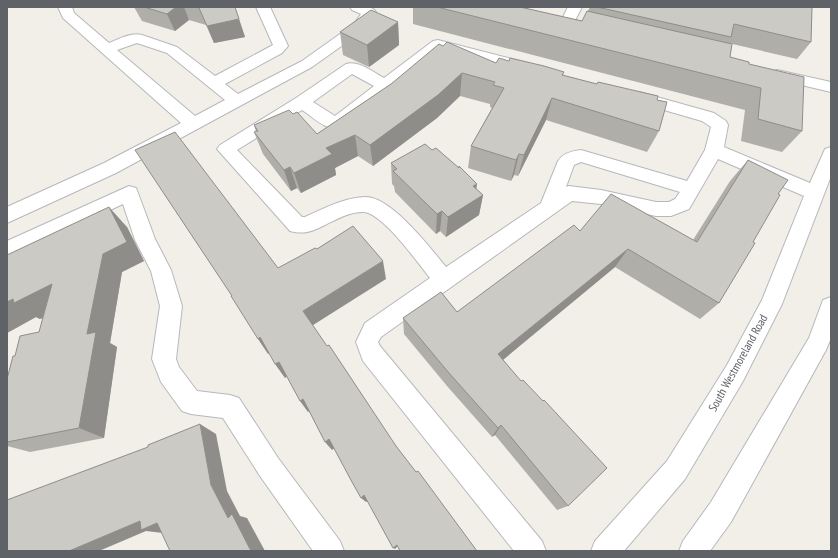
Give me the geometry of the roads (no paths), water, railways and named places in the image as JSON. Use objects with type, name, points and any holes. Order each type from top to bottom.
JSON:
[{"type":"street","points":[[65,7],[68,15],[193,124]]},
{"type":"street","points":[[214,83],[277,50],[280,46],[263,7]]},
{"type":"street","points":[[7,215],[110,168],[307,64],[359,28],[369,12],[357,7]]},
{"type":"street","points":[[566,25],[575,7]]},
{"type":"street","points":[[107,49],[137,38],[172,50],[237,101]]},
{"type":"street","points":[[302,102],[335,124],[438,44],[545,72]]},
{"type":"street","points":[[385,85],[352,67],[302,102],[226,149],[296,225],[307,225],[344,207],[367,204],[389,216],[411,239],[444,280]]},
{"type":"street","points":[[762,71],[831,87]]},
{"type":"street","points":[[532,551],[371,353],[367,342],[373,330],[569,193],[601,197],[656,209],[671,209],[682,204],[714,150],[720,125],[708,117],[622,92]]},
{"type":"street","points":[[714,150],[815,193]]},
{"type":"street","name":"South Westmoreland Road","points":[[606,551],[676,470],[735,373],[771,304],[831,153]]},
{"type":"street","points":[[548,208],[567,161],[574,157],[581,156],[692,188]]},
{"type":"street","points":[[7,250],[129,193],[145,240],[161,270],[171,306],[164,359],[169,374],[191,402],[230,407],[270,467],[330,551]]},
{"type":"street","points":[[693,551],[721,512],[818,343],[831,307]]}]
